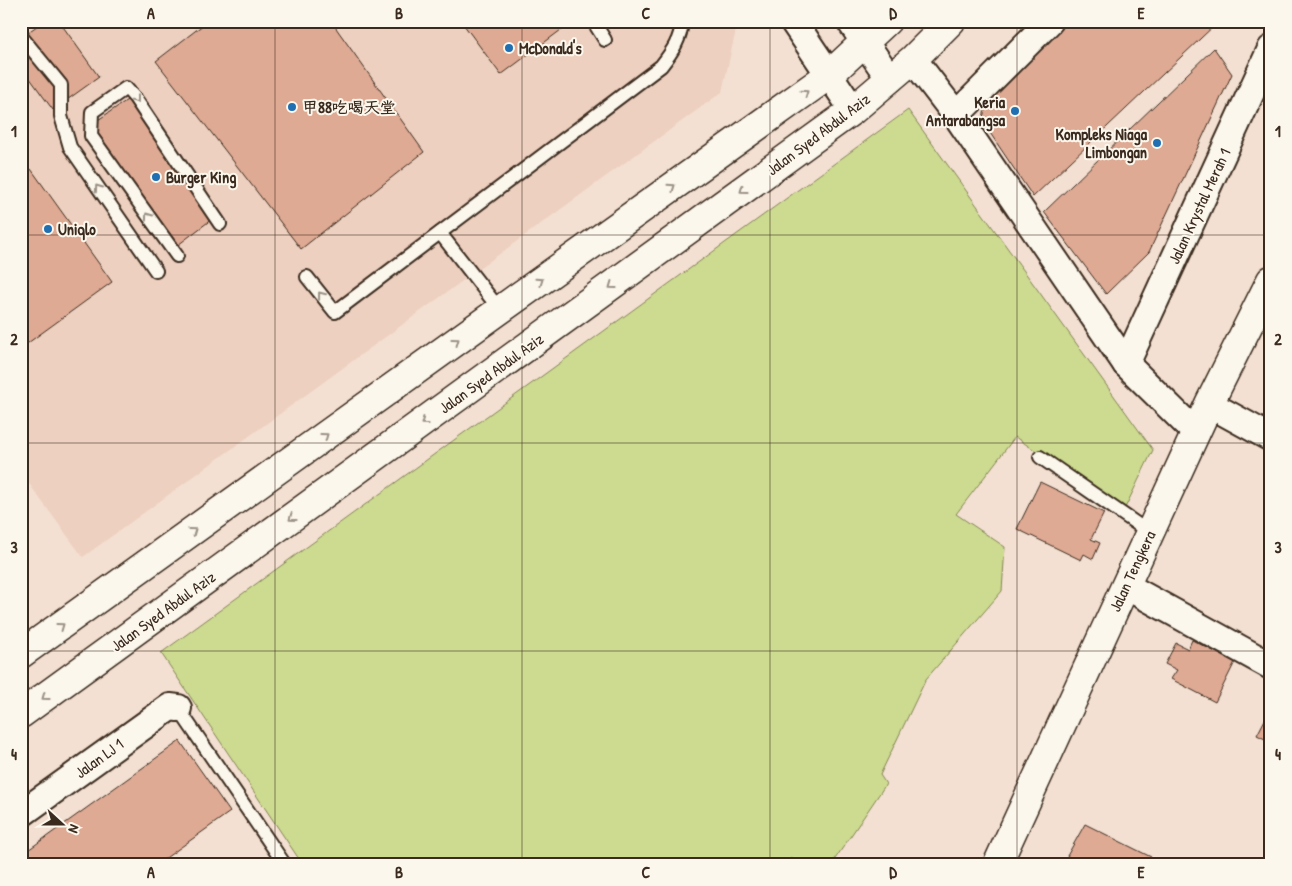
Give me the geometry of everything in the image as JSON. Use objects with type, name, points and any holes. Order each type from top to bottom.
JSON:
[{"type":"main road","points":[[21,654],[830,75],[858,32],[887,21]]},
{"type":"main road","name":"Jalan Syed Abdul Aziz","points":[[21,714],[853,110],[913,59],[952,21]]},
{"type":"main road","name":"Jalan Tengkera","points":[[997,865],[1209,404],[1271,280]]},
{"type":"street","points":[[793,21],[853,110]]},
{"type":"street","points":[[956,115],[1050,21]]},
{"type":"street","points":[[858,32],[890,79]]},
{"type":"street","name":"Jalan Krystal Merah 1","points":[[1126,364],[1271,49]]},
{"type":"street","points":[[913,59],[956,115],[1126,364],[1196,433]]},
{"type":"street","points":[[1209,404],[1271,438]]},
{"type":"street","points":[[1126,586],[1271,666]]},
{"type":"street","name":"Jalan LJ 1","points":[[21,814],[170,708],[178,708]]},
{"type":"lane","points":[[593,21],[604,40]]},
{"type":"lane","points":[[307,277],[335,312],[661,66],[675,48],[682,32],[682,21]]},
{"type":"lane","points":[[21,36],[62,85],[60,116],[70,147],[156,270]]},
{"type":"lane","points":[[177,256],[91,136],[92,112],[126,88],[135,98],[220,224]]},
{"type":"lane","points":[[440,233],[500,310]]},
{"type":"lane","points":[[1040,457],[1150,533]]},
{"type":"lane","points":[[178,708],[285,865]]},
{"type":"shaded area","points":[[21,21],[738,21],[722,92],[83,557],[21,473]]},
{"type":"green space","points":[[908,110],[1153,450],[1124,510],[1015,437],[956,514],[1005,547],[1002,591],[926,679],[880,775],[886,784],[831,865],[802,865],[791,858],[785,865],[303,865],[161,653]]},
{"type":"building","points":[[44,21],[59,21],[99,77],[53,110],[21,66],[21,37]]},
{"type":"building","name":"甲88吃喝天堂","points":[[208,21],[331,21],[424,152],[301,249],[156,61]]},
{"type":"building","name":"McDonald's","points":[[461,21],[573,21],[501,75]]},
{"type":"building","points":[[1069,21],[1219,21],[1033,197],[982,121],[988,99]]},
{"type":"building","name":"Kompleks Niaga Limbongan","points":[[1214,48],[1232,74],[1149,252],[1106,294],[1044,212]]},
{"type":"building","name":"Burger King","points":[[130,98],[212,219],[178,245],[98,135],[98,120]]},
{"type":"building","name":"Uniqlo","points":[[31,169],[112,282],[21,348],[21,176]]},
{"type":"building","points":[[1040,482],[1104,513],[1091,539],[1100,543],[1093,559],[1084,554],[1081,560],[1017,529]]},
{"type":"building","points":[[1192,640],[1235,662],[1215,702],[1171,679],[1177,670],[1165,664],[1176,643],[1188,649]]},
{"type":"building","points":[[1271,708],[1271,742],[1257,735]]},
{"type":"building","points":[[180,741],[230,812],[156,865],[21,865],[21,855]]},
{"type":"building","points":[[1085,824],[1151,857],[1147,865],[1084,865],[1067,856]]},
{"type":"place","name":"McDonald's","points":[[509,48]]},
{"type":"place","name":"甲88吃喝天堂","points":[[292,107]]},
{"type":"place","name":"Keria Antarabangsa","points":[[1015,111]]},
{"type":"place","name":"Kompleks Niaga Limbongan","points":[[1157,143]]},
{"type":"place","name":"Burger King","points":[[156,177]]},
{"type":"place","name":"Uniqlo","points":[[48,229]]}]
